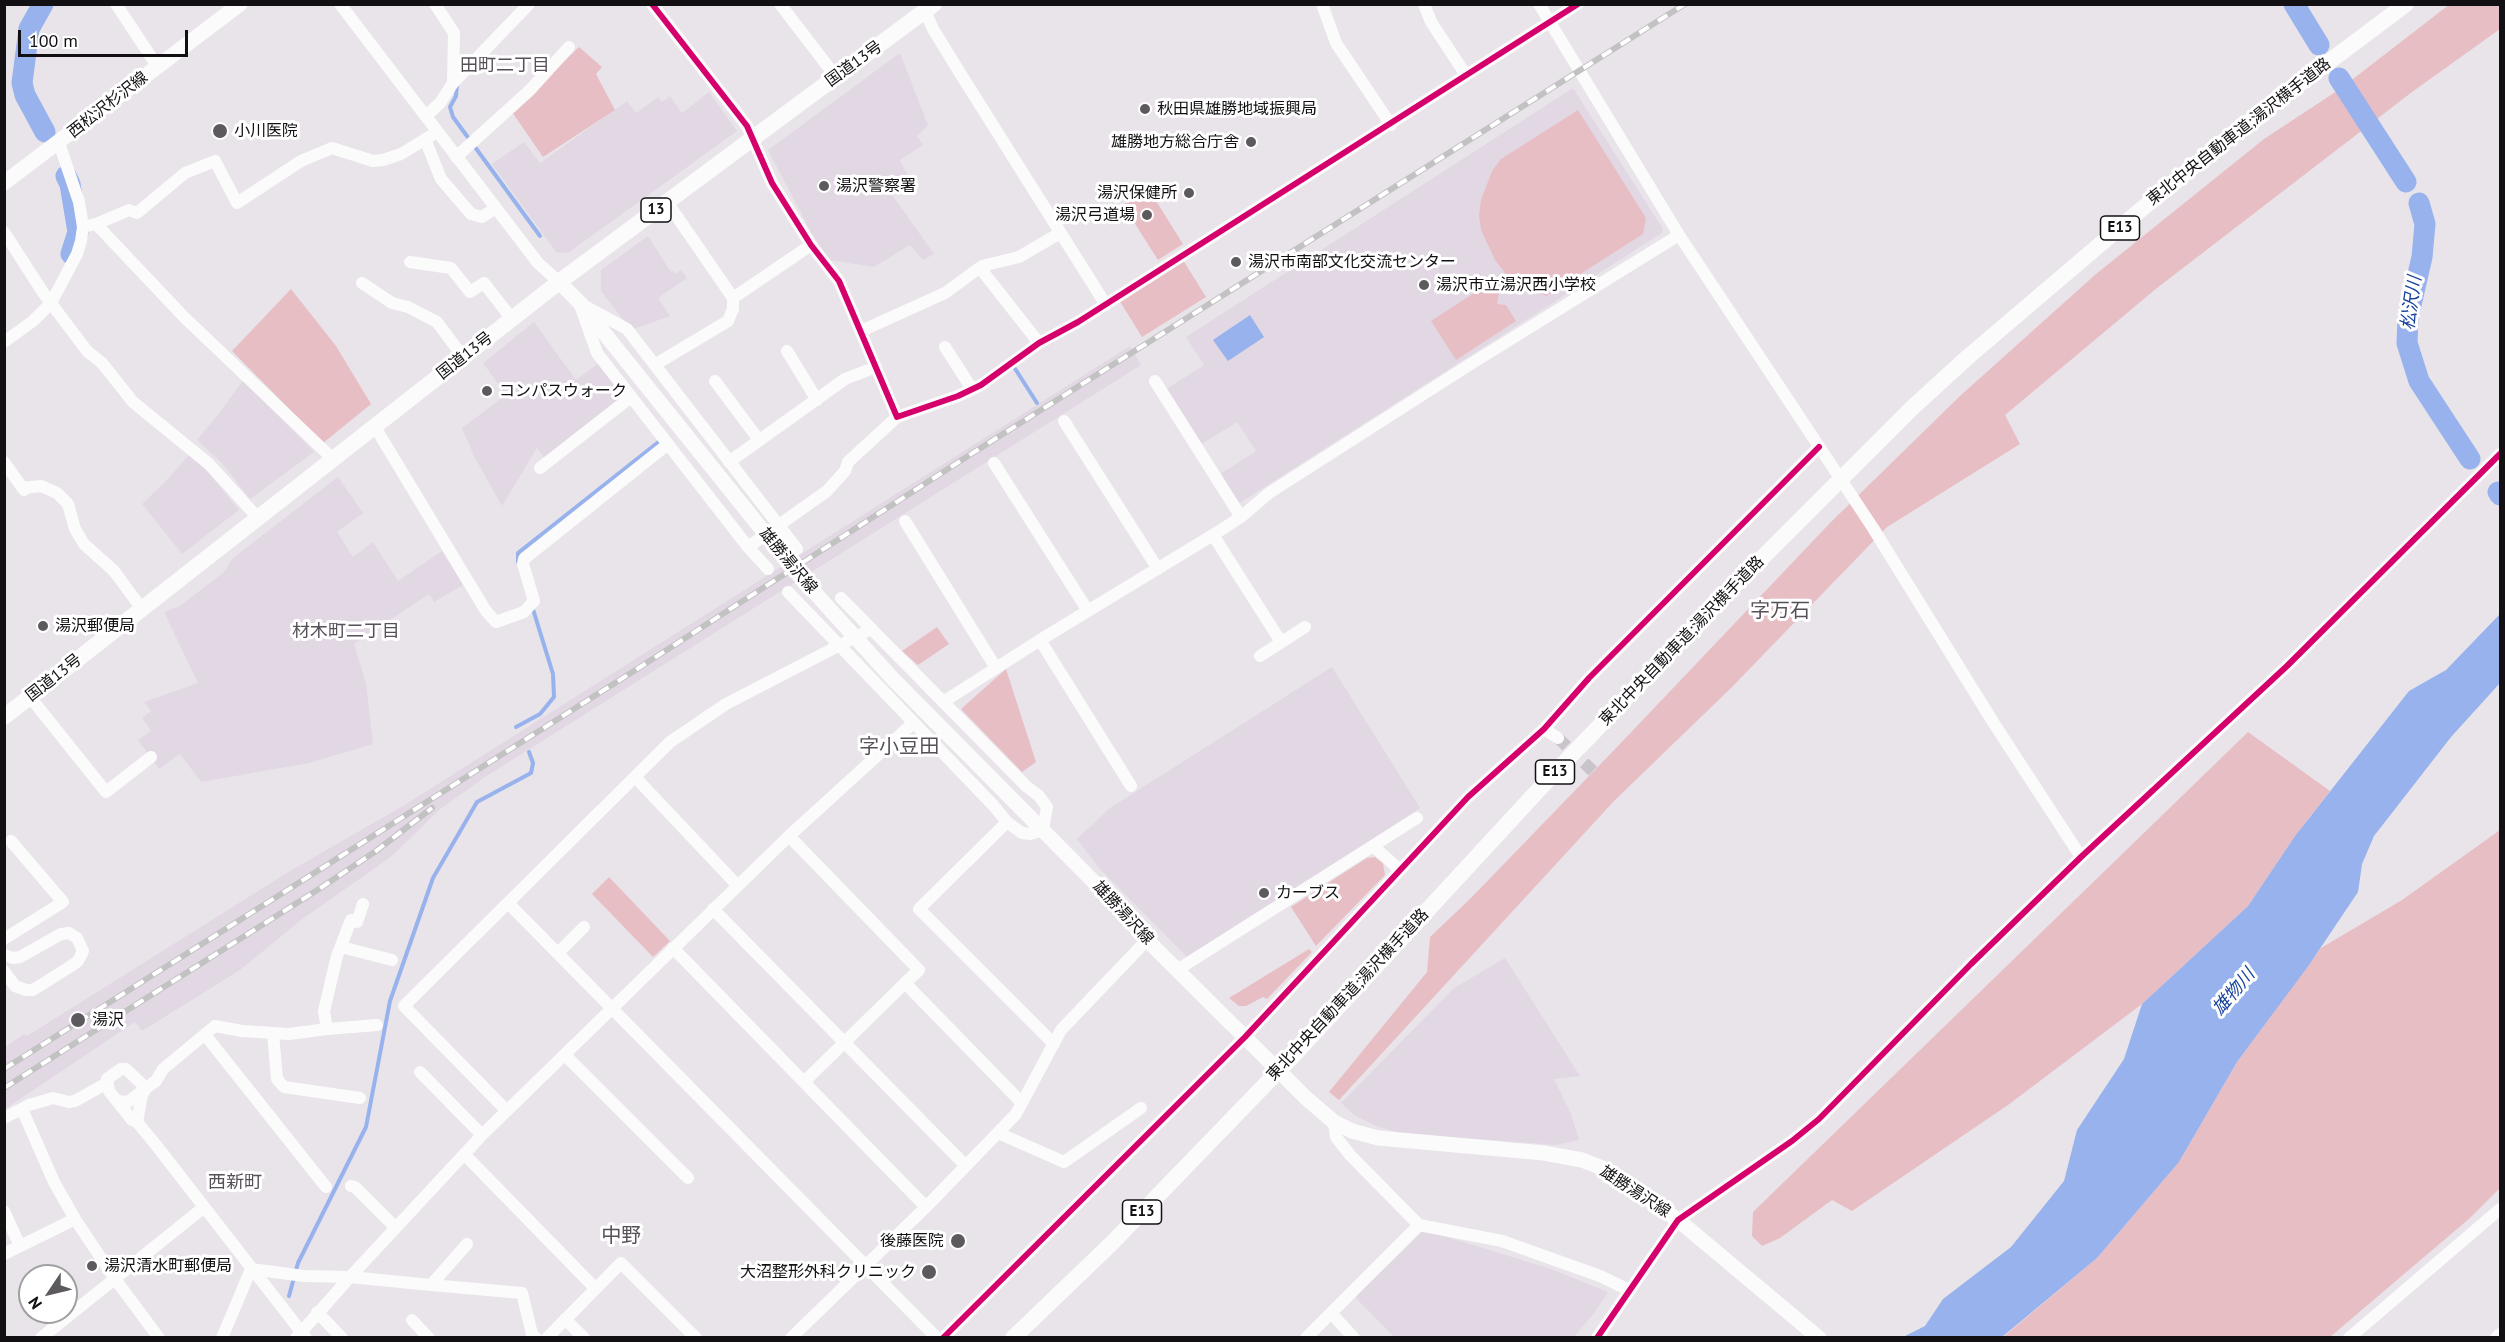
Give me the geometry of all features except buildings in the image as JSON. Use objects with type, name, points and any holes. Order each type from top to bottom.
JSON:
[{"type":"highway","name":"東北中央自動車道;湯沢横手道路","points":[[1013,1338],[1111,1244],[1291,1058],[1544,784],[1827,493],[1968,356],[2246,124],[2406,4]]},
{"type":"highway","name":"国道13号","points":[[4,717],[559,282],[930,8]]},
{"type":"main road","name":"西松沢杉沢線","points":[[4,183],[240,4]]},
{"type":"main road","name":"雄勝湯沢線","points":[[559,282],[580,303],[796,572],[893,679],[1043,830],[1177,970],[1334,1122],[1352,1131],[1378,1138],[1408,1143],[1544,1153],[1582,1160],[1605,1169],[1678,1220],[1819,1338]]},
{"type":"street","points":[[116,4],[157,66]]},
{"type":"street","points":[[340,4],[538,263],[559,282]]},
{"type":"street","points":[[435,4],[454,33],[453,82]]},
{"type":"street","points":[[426,116],[440,103],[453,82],[529,4]]},
{"type":"street","points":[[652,4],[747,126],[772,183],[811,245],[838,281],[897,417]]},
{"type":"street","points":[[780,4],[836,76]]},
{"type":"street","points":[[1322,4],[1336,43],[1391,125]]},
{"type":"street","points":[[1424,4],[1431,22],[1466,75]]},
{"type":"street","points":[[1539,4],[1679,235],[1819,447],[2081,857]]},
{"type":"street","points":[[748,547],[827,491],[845,471],[848,462],[897,417],[972,389],[1039,343],[1106,305],[1578,4]]},
{"type":"street","points":[[930,8],[933,29],[1106,305]]},
{"type":"street","points":[[456,157],[530,90],[569,47]]},
{"type":"street","points":[[83,227],[129,210],[137,213],[185,173],[215,161],[237,203],[301,161],[332,148],[373,161],[383,160],[401,154],[437,132]]},
{"type":"street","points":[[425,140],[441,179],[471,214],[482,217],[496,208]]},
{"type":"street","points":[[4,342],[33,321],[77,254],[83,227],[79,202],[59,143]]},
{"type":"street","points":[[656,364],[728,321],[733,309],[733,298],[667,202]]},
{"type":"street","points":[[96,224],[184,317],[333,459]]},
{"type":"street","points":[[4,232],[47,298],[87,351],[102,363],[133,402],[209,464],[259,519]]},
{"type":"street","points":[[861,331],[945,293],[980,268],[1019,257],[1060,233]]},
{"type":"street","points":[[943,702],[1088,610],[1213,536],[1241,517],[1269,493],[1469,365],[1679,235]]},
{"type":"street","points":[[733,298],[811,245]]},
{"type":"street","points":[[410,262],[452,268],[470,292],[484,283],[512,319]]},
{"type":"street","points":[[980,268],[1039,343]]},
{"type":"street","points":[[362,283],[393,303],[408,307],[437,322],[463,357]]},
{"type":"street","points":[[580,303],[627,329],[797,549]]},
{"type":"street","points":[[580,303],[597,353],[748,547],[768,569]]},
{"type":"street","points":[[945,347],[972,389]]},
{"type":"street","points":[[787,351],[817,400]]},
{"type":"street","points":[[729,462],[845,379],[876,368]]},
{"type":"street","points":[[715,381],[759,440]]},
{"type":"street","points":[[1155,381],[1241,517]]},
{"type":"street","points":[[540,468],[631,397]]},
{"type":"street","points":[[1064,421],[1158,569]]},
{"type":"street","points":[[375,426],[488,614],[496,622],[524,612],[534,601],[523,564],[524,558],[668,444]]},
{"type":"street","points":[[943,1338],[1245,1037],[1468,797],[1544,729],[1589,678],[1819,447]]},
{"type":"street","points":[[1597,1338],[1678,1220],[1792,1141],[1819,1119],[1971,964],[2081,857],[2287,666],[2500,454]]},
{"type":"street","points":[[4,462],[24,489],[41,486],[57,493],[68,504],[75,529],[84,544],[114,571],[142,609]]},
{"type":"street","points":[[994,463],[1088,610]]},
{"type":"street","points":[[905,521],[996,668]]},
{"type":"street","points":[[1213,536],[1281,642]]},
{"type":"street","points":[[788,592],[986,797],[1007,822],[1022,833],[1030,834],[1043,830],[1047,807],[841,598]]},
{"type":"street","points":[[1260,656],[1305,627]]},
{"type":"street","points":[[507,1111],[404,1006],[670,742],[726,704],[871,629]]},
{"type":"street","points":[[1040,640],[1131,786]]},
{"type":"street","points":[[30,697],[106,792],[151,756]]},
{"type":"street","points":[[146,1088],[126,1069],[121,1069],[110,1076],[107,1083],[109,1091],[136,1122],[301,1335],[317,1312],[395,1227],[507,1111],[789,836],[913,723]]},
{"type":"street","points":[[1544,729],[1557,738]]},
{"type":"street","points":[[635,777],[738,886]]},
{"type":"street","points":[[1177,970],[1417,818]]},
{"type":"street","points":[[1007,822],[919,909],[1054,1044]]},
{"type":"street","points":[[789,836],[919,970],[804,1082]]},
{"type":"street","points":[[4,939],[63,902],[11,841]]},
{"type":"street","points":[[1373,846],[1400,870]]},
{"type":"street","points":[[508,903],[937,1338]]},
{"type":"street","points":[[327,1029],[324,1011],[341,947],[351,920],[357,922],[363,904]]},
{"type":"street","points":[[713,909],[966,1167]]},
{"type":"street","points":[[558,953],[584,927]]},
{"type":"street","points":[[4,955],[13,958],[20,957],[61,934],[69,933],[77,938],[83,951],[78,961],[33,990],[15,986],[4,971]]},
{"type":"street","points":[[791,1338],[927,1207],[1016,1114],[1061,1030],[1148,940]]},
{"type":"street","points":[[341,947],[392,960]]},
{"type":"street","points":[[674,948],[927,1207]]},
{"type":"street","points":[[905,983],[1022,1103]]},
{"type":"street","points":[[118,1101],[128,1102],[156,1081],[163,1069],[206,1036],[215,1026],[273,1033],[377,1025]]},
{"type":"street","points":[[273,1033],[277,1079],[284,1087],[360,1098]]},
{"type":"street","points":[[206,1036],[326,1187]]},
{"type":"street","points":[[565,1055],[688,1178]]},
{"type":"street","points":[[420,1072],[482,1136]]},
{"type":"street","points":[[4,1118],[22,1108],[53,1098],[69,1102],[75,1101],[107,1083]]},
{"type":"street","points":[[136,1122],[146,1088]]},
{"type":"street","points":[[998,1133],[1064,1162],[1141,1107]]},
{"type":"street","points":[[22,1108],[54,1182],[75,1219],[115,1279],[159,1338]]},
{"type":"street","points":[[1334,1122],[1336,1137],[1350,1155],[1419,1225],[1502,1241],[1600,1276],[1629,1290]]},
{"type":"street","points":[[464,1154],[595,1288]]},
{"type":"street","points":[[351,1186],[355,1187],[395,1227]]},
{"type":"street","points":[[40,1338],[203,1208]]},
{"type":"street","points":[[2349,1338],[2500,1209]]},
{"type":"street","points":[[4,1211],[20,1246]]},
{"type":"street","points":[[4,1254],[75,1219]]},
{"type":"street","points":[[1306,1338],[1419,1225]]},
{"type":"street","points":[[431,1285],[467,1244]]},
{"type":"street","points":[[547,1338],[621,1263],[696,1338]]},
{"type":"street","points":[[251,1269],[304,1276],[350,1277],[522,1293],[532,1334],[536,1338]]},
{"type":"street","points":[[222,1338],[251,1269]]},
{"type":"street","points":[[317,1312],[342,1338]]},
{"type":"street","points":[[1330,1313],[1354,1338]]},
{"type":"street","points":[[566,1319],[584,1338]]},
{"type":"street","points":[[412,1320],[429,1338]]},
{"type":"street","points":[[2496,1338],[2500,1334]]},
{"type":"shaded area","points":[[2450,4],[2500,5],[2500,29],[2412,92],[2157,288],[2005,415],[2020,444],[1887,527],[1731,688],[1614,801],[1339,1100],[1329,1092],[1427,972],[1430,937],[1470,899],[1618,746],[1831,522],[1960,396],[2096,274],[2264,139],[2340,89]]},
{"type":"shaded area","points":[[579,47],[602,67],[596,74],[615,110],[543,157],[512,112]]},
{"type":"shaded area","points":[[900,53],[928,125],[917,136],[923,145],[900,160],[908,176],[888,189],[934,254],[923,260],[910,245],[874,267],[829,260],[812,234],[768,150]]},
{"type":"shaded area","name":"湯沢市立湯沢西小学校","points":[[1573,88],[1663,229],[1662,233],[1238,504],[1219,475],[1256,451],[1237,422],[1200,445],[1165,390],[1204,365],[1186,337]]},
{"type":"shaded area","points":[[709,92],[737,131],[568,253],[556,252],[492,164],[524,142],[540,163],[627,101],[636,113],[658,97],[662,102],[670,96],[682,113]]},
{"type":"shaded area","points":[[1578,110],[1646,218],[1643,234],[1546,296],[1523,286],[1505,273],[1495,260],[1481,230],[1479,215],[1481,200],[1492,171],[1501,159]]},
{"type":"shaded area","name":"湯沢弓道場","points":[[1148,188],[1183,244],[1158,260],[1123,205]]},
{"type":"shaded area","points":[[648,236],[671,272],[675,274],[681,270],[687,278],[658,298],[670,316],[631,330],[601,291],[601,270]]},
{"type":"shaded area","points":[[1183,260],[1206,297],[1142,337],[1119,300]]},
{"type":"shaded area","points":[[1491,282],[1499,294],[1497,304],[1506,305],[1516,321],[1456,360],[1431,321]]},
{"type":"shaded area","points":[[291,289],[336,346],[371,404],[323,443],[232,351]]},
{"type":"shaded area","points":[[534,322],[576,380],[599,363],[625,397],[546,460],[537,448],[502,506],[475,458],[462,428],[506,395],[483,363]]},
{"type":"shaded area","points":[[1130,346],[1141,365],[485,777],[439,810],[392,856],[301,920],[240,970],[142,1031],[135,1022],[5,1109],[5,1047],[24,1034],[27,1036],[290,871],[403,806]]},
{"type":"shaded area","points":[[243,380],[314,452],[250,499],[222,463],[197,440]]},
{"type":"shaded area","points":[[189,455],[207,471],[239,510],[182,554],[142,504]]},
{"type":"shaded area","points":[[338,477],[363,513],[337,532],[353,557],[373,542],[398,581],[442,551],[463,585],[434,602],[429,594],[354,644],[366,684],[373,744],[309,763],[201,782],[180,754],[159,769],[138,740],[151,731],[142,718],[151,711],[144,702],[198,683],[164,612],[180,606],[224,572],[233,558]]},
{"type":"shaded area","points":[[937,627],[949,644],[918,665],[902,651]]},
{"type":"shaded area","points":[[1332,667],[1420,808],[1187,957],[1099,868],[1077,839],[1110,808]]},
{"type":"shaded area","points":[[1006,669],[1036,762],[1022,772],[961,709]]},
{"type":"shaded area","points":[[2248,732],[2330,791],[2295,836],[2248,906],[2142,1004],[2008,1105],[1852,1211],[1832,1200],[1780,1238],[1762,1246],[1752,1236],[1753,1212]]},
{"type":"shaded area","points":[[2500,830],[2500,1188],[2470,1218],[2330,1337],[2002,1338],[2097,1258],[2179,1162],[2237,1062],[2321,948],[2402,900]]},
{"type":"shaded area","points":[[1375,857],[1383,863],[1385,875],[1316,946],[1291,907],[1367,858]]},
{"type":"shaded area","points":[[609,877],[670,941],[653,957],[592,894]]},
{"type":"shaded area","points":[[1309,949],[1312,952],[1267,999],[1263,997],[1246,1006],[1239,1006],[1229,998]]},
{"type":"shaded area","points":[[1505,958],[1580,1076],[1554,1079],[1571,1114],[1579,1140],[1556,1145],[1400,1133],[1376,1126],[1354,1115],[1341,1103],[1454,988]]},
{"type":"shaded area","points":[[1424,1230],[1551,1269],[1608,1292],[1573,1338],[1394,1337],[1355,1297]]},
{"type":"water","points":[[1250,315],[1264,337],[1228,361],[1213,340]]},
{"type":"water","name":"雄物川","points":[[2500,614],[2500,683],[2451,737],[2374,836],[2362,864],[2358,892],[2309,965],[2237,1062],[2179,1162],[2097,1258],[2002,1337],[1903,1337],[1925,1326],[1943,1299],[2011,1247],[2064,1181],[2077,1130],[2124,1059],[2142,1004],[2248,906],[2295,836],[2409,691],[2446,670]]},
{"type":"waterway","points":[[43,4],[29,29],[22,83],[25,95],[45,132]]},
{"type":"waterway","name":"松沢川","points":[[2294,4],[2319,45]]},
{"type":"waterway","name":"松沢川","points":[[2339,78],[2406,182]]},
{"type":"waterway","points":[[457,85],[456,96],[450,107],[453,117],[540,236]]},
{"type":"waterway","points":[[66,176],[70,184],[78,232],[71,254]]},
{"type":"waterway","name":"松沢川","points":[[2419,203],[2425,224],[2422,257],[2408,318],[2407,343],[2419,381],[2470,459]]},
{"type":"waterway","points":[[1014,367],[1037,403]]},
{"type":"waterway","points":[[518,562],[518,553],[661,440]]},
{"type":"waterway","points":[[516,727],[540,714],[554,697],[553,674],[532,606]]},
{"type":"waterway","points":[[289,1296],[298,1263],[366,1127],[390,1001],[433,878],[477,802],[531,773],[533,763],[529,752]]},
{"type":"tunnel","points":[[1558,738],[1597,775]]},
{"type":"railway","points":[[4,1069],[634,671],[968,456],[1685,4]]},
{"type":"railway","points":[[4,1088],[319,889],[376,851],[432,808]]},
{"type":"cycle path","points":[[652,4],[747,126],[772,183],[811,245],[839,281],[897,417],[958,396],[981,385],[1039,343],[1078,322],[1578,4]]},
{"type":"cycle path","points":[[943,1338],[1245,1037],[1468,797],[1544,729],[1589,678],[1819,447]]},
{"type":"cycle path","points":[[1597,1338],[1678,1220],[1792,1141],[1819,1119],[1971,964],[2081,857],[2287,666],[2500,454]]},
{"type":"place","name":"秋田県雄勝地域振興局","points":[[1145,109]]},
{"type":"place","name":"小川医院","points":[[220,131]]},
{"type":"place","name":"雄勝地方総合庁舎","points":[[1251,142]]},
{"type":"place","name":"湯沢警察署","points":[[824,186]]},
{"type":"place","name":"湯沢保健所","points":[[1189,193]]},
{"type":"place","name":"湯沢弓道場","points":[[1147,215]]},
{"type":"place","name":"湯沢市南部文化交流センター","points":[[1236,262]]},
{"type":"place","name":"湯沢市立湯沢西小学校","points":[[1424,285]]},
{"type":"place","name":"コンパスウォーク","points":[[487,391]]},
{"type":"place","name":"湯沢郵便局","points":[[43,626]]},
{"type":"place","name":"カーブス","points":[[1264,893]]},
{"type":"place","name":"湯沢","points":[[78,1020]]},
{"type":"place","name":"後藤医院","points":[[958,1241]]},
{"type":"place","name":"湯沢清水町郵便局","points":[[92,1266]]},
{"type":"place","name":"大沼整形外科クリニック","points":[[929,1272]]},
{"type":"district","name":"田町二丁目","points":[[505,66]]},
{"type":"district","name":"字万石","points":[[1780,611]]},
{"type":"district","name":"材木町二丁目","points":[[346,632]]},
{"type":"district","name":"字小豆田","points":[[899,747]]},
{"type":"district","name":"西新町","points":[[235,1183]]},
{"type":"district","name":"中野","points":[[621,1236]]}]
